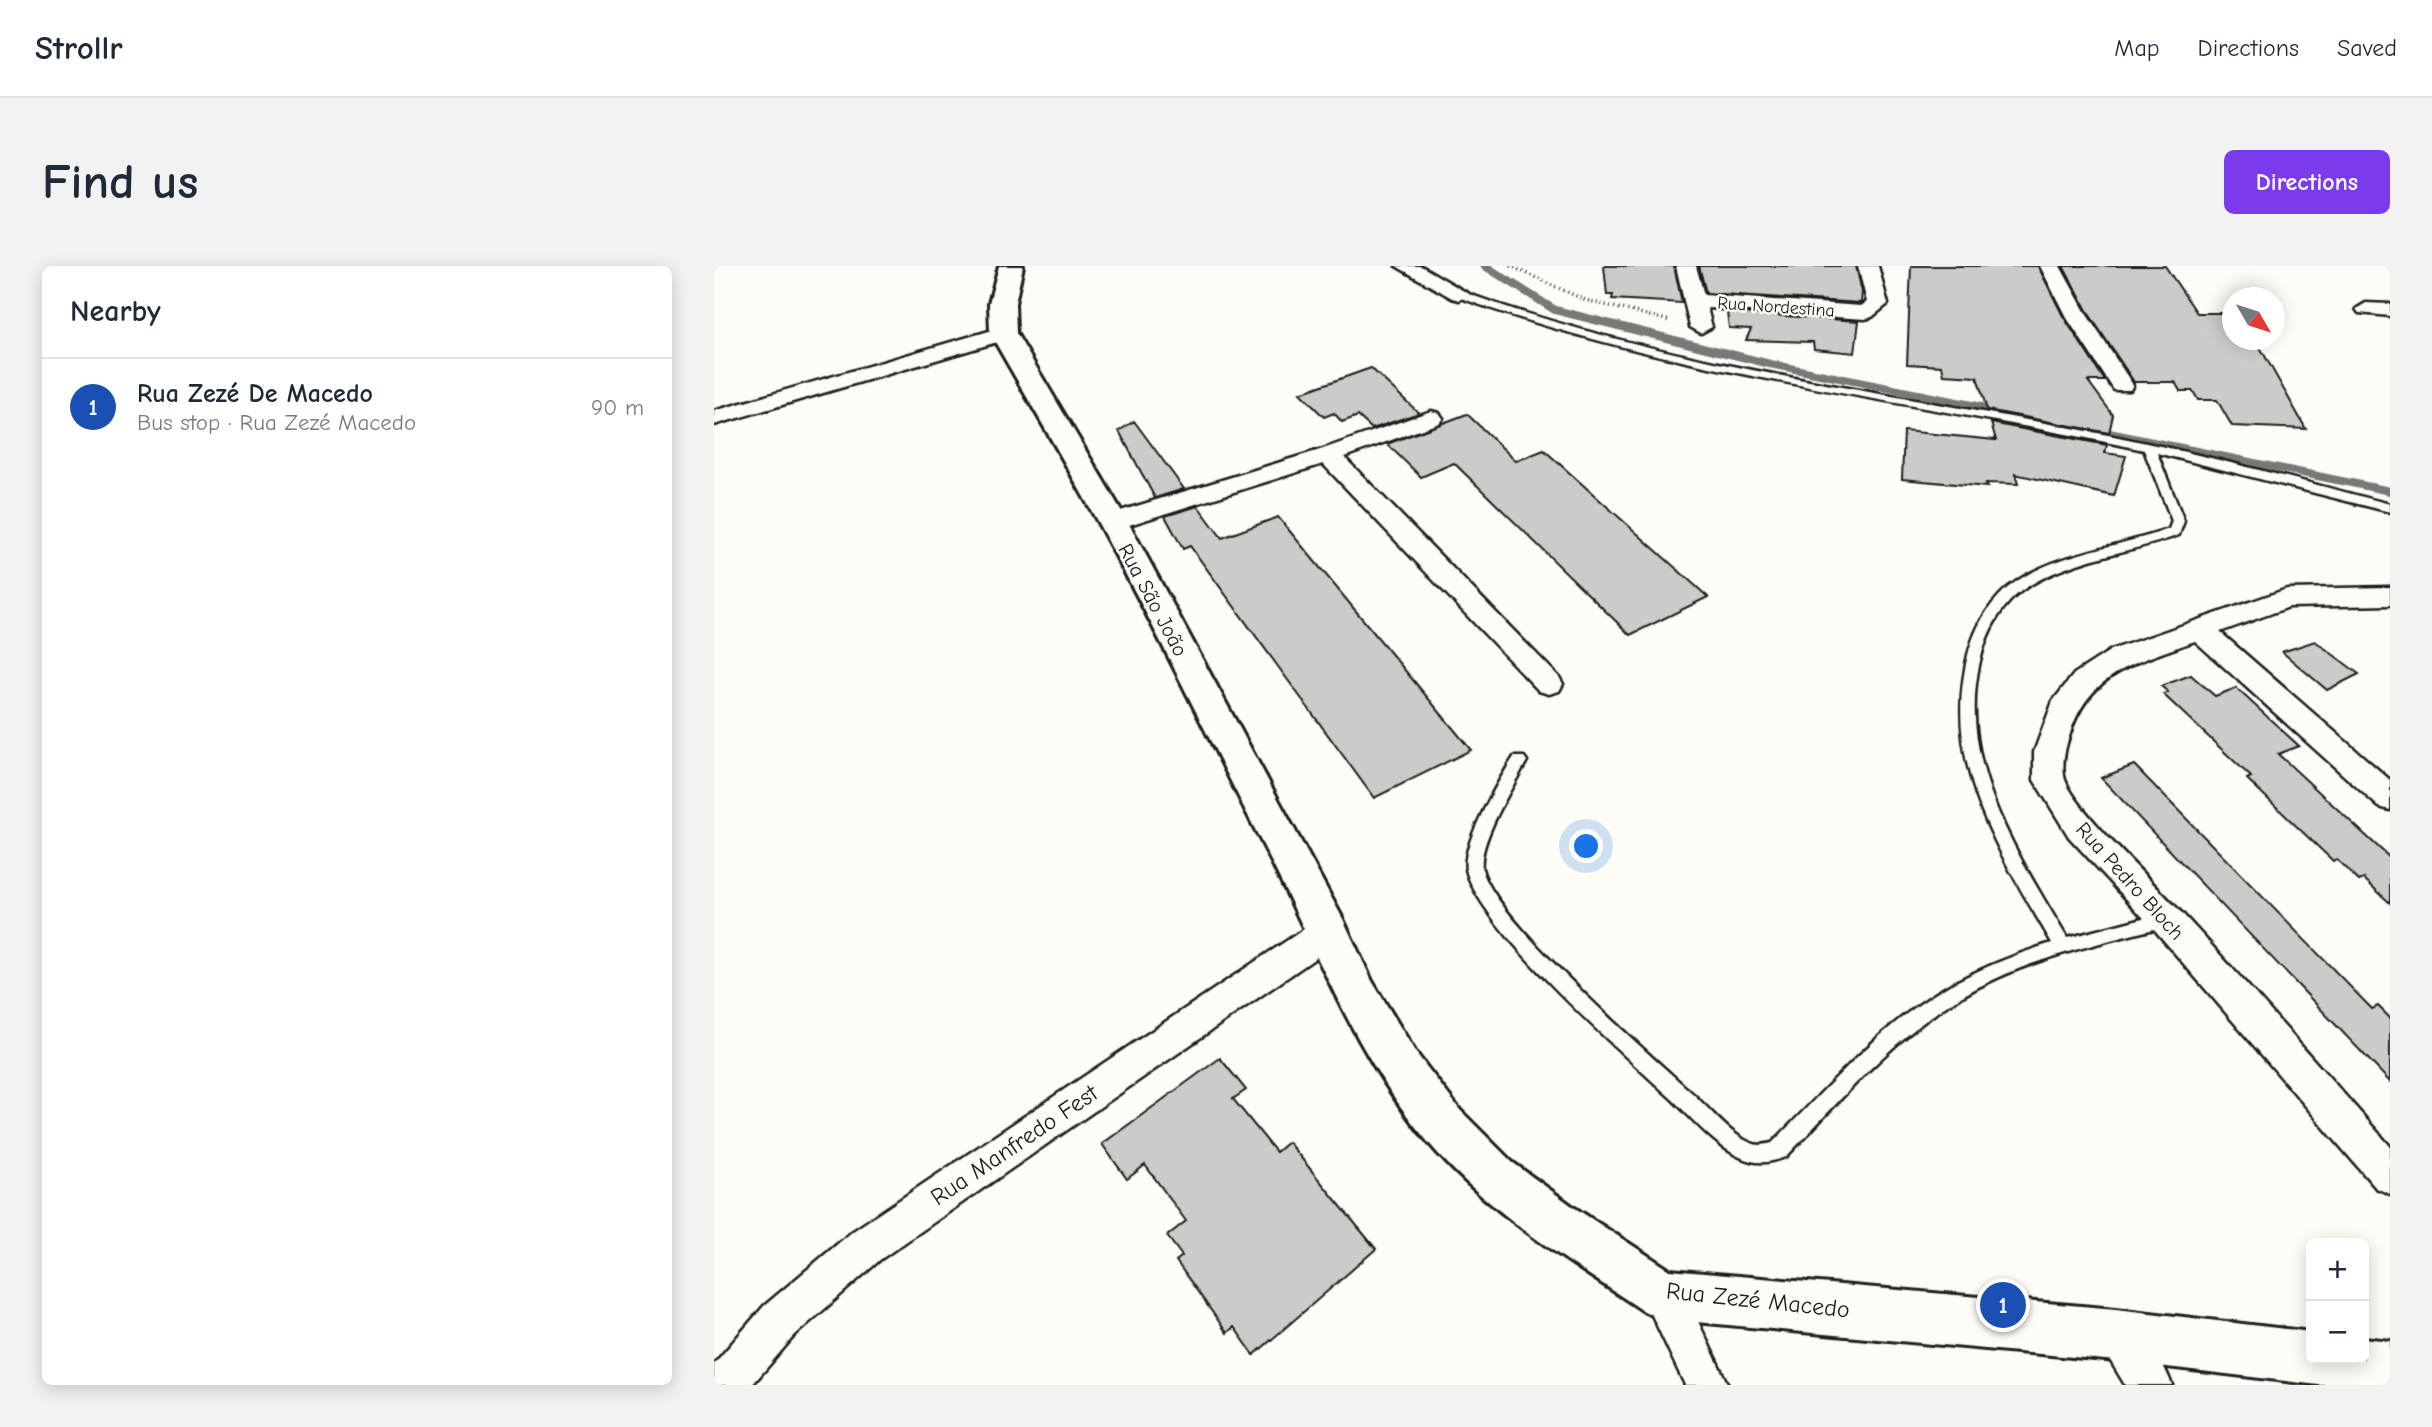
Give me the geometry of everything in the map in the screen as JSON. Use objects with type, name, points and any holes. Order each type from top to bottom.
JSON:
[{"type":"street","points":[[714,418],[1003,333],[1002,303],[1011,266]]},
{"type":"street","points":[[1406,266],[1460,294]]},
{"type":"street","points":[[1686,266],[1701,327]]},
{"type":"street","name":"Rua Nordestina","points":[[1694,301],[1865,313],[1878,304],[1868,266]]},
{"type":"street","points":[[2050,266],[2076,315],[2122,385]]},
{"type":"street","points":[[2366,309],[2390,310]]},
{"type":"street","name":"Rua São João","points":[[1003,333],[1113,522],[1328,931]]},
{"type":"street","points":[[1113,522],[1328,455],[1431,418]]},
{"type":"street","points":[[1328,455],[1549,684]]},
{"type":"street","name":"Rua Pedro Bloch","points":[[2390,596],[2287,598],[2121,657],[2084,681],[2063,709],[2049,752],[2049,780],[2080,828],[2166,919],[2390,1175]]},
{"type":"street","points":[[2199,628],[2390,798]]},
{"type":"street","name":"Rua Zezé Macedo","points":[[1328,931],[1356,994],[1375,1026],[1400,1068],[1444,1126],[1495,1178],[1558,1225],[1663,1294],[2116,1335],[2306,1357]]},
{"type":"street","name":"Rua Manfredo Fest","points":[[724,1385],[779,1321],[867,1245],[1328,931]]},
{"type":"street","points":[[1663,1294],[1707,1385]]},
{"type":"street","points":[[2116,1335],[2151,1385]]},
{"type":"street","points":[[2363,1364],[2390,1367]]},
{"type":"lane","points":[[1460,294],[1525,318],[1688,361],[2149,448],[2390,508]]},
{"type":"lane","points":[[2063,946],[1994,825],[1969,739],[1966,708],[1968,669],[1987,618],[2011,592],[2031,578],[2071,562],[2174,532],[2178,521],[2149,448]]},
{"type":"lane","points":[[1520,761],[1492,810],[1478,848],[1474,867],[1479,882],[1512,929],[1562,982],[1732,1142],[1750,1154],[1766,1157],[1779,1150],[1917,1017],[1981,977],[2063,946],[2166,919]]},
{"type":"path","points":[[1510,266],[1585,300],[1701,327]]},
{"type":"building","points":[[1604,266],[1674,266],[1682,303],[1612,299],[1613,295],[1607,295]]},
{"type":"building","points":[[1699,266],[1856,266],[1862,292],[1861,303],[1706,293]]},
{"type":"building","points":[[1911,266],[2038,266],[2063,316],[2105,381],[2088,381],[2113,415],[2109,433],[1987,410],[1977,377],[1944,375],[1942,366],[1907,364]]},
{"type":"building","points":[[2063,266],[2165,266],[2197,313],[2222,313],[2222,350],[2262,350],[2306,429],[2232,426],[2217,400],[2198,400],[2193,391],[2180,391],[2175,382],[2134,382],[2089,314]]},
{"type":"building","points":[[1727,312],[1859,321],[1855,353],[1814,349],[1813,342],[1746,340],[1751,329],[1729,328]]},
{"type":"building","points":[[1371,368],[1419,413],[1372,429],[1358,416],[1342,422],[1334,413],[1324,417],[1300,393]]},
{"type":"building","points":[[1467,414],[1516,461],[1544,450],[1708,597],[1630,635],[1454,463],[1421,477],[1387,444]]},
{"type":"building","points":[[1134,421],[1184,489],[1155,498],[1119,431]]},
{"type":"building","points":[[1991,423],[2107,445],[2105,453],[2126,456],[2114,496],[2015,474],[2018,484],[1986,483],[1988,487],[1902,479],[1904,431],[1996,440]]},
{"type":"building","points":[[1198,506],[1222,538],[1278,517],[1471,750],[1374,798],[1190,546],[1183,549],[1165,516]]},
{"type":"building","points":[[2315,641],[2359,674],[2327,690],[2282,652]]},
{"type":"building","points":[[2191,675],[2215,696],[2236,688],[2299,746],[2278,754],[2390,858],[2390,903],[2364,879],[2359,881],[2336,859],[2333,861],[2247,779],[2251,777],[2163,694],[2168,692],[2161,686]]},
{"type":"building","points":[[2134,765],[2372,1009],[2378,1006],[2390,1018],[2390,1082],[2101,778]]},
{"type":"building","points":[[1220,1058],[1246,1090],[1233,1099],[1276,1152],[1288,1142],[1376,1249],[1254,1355],[1234,1327],[1227,1333],[1176,1261],[1182,1256],[1167,1236],[1186,1221],[1145,1165],[1127,1179],[1102,1144]]},
{"type":"waterway","points":[[1485,266],[1555,310],[1770,364],[2001,411]]},
{"type":"waterway","points":[[2085,428],[2390,491]]},
{"type":"place","name":"Rua Zezé De Macedo","points":[[2003,1305]]}]
